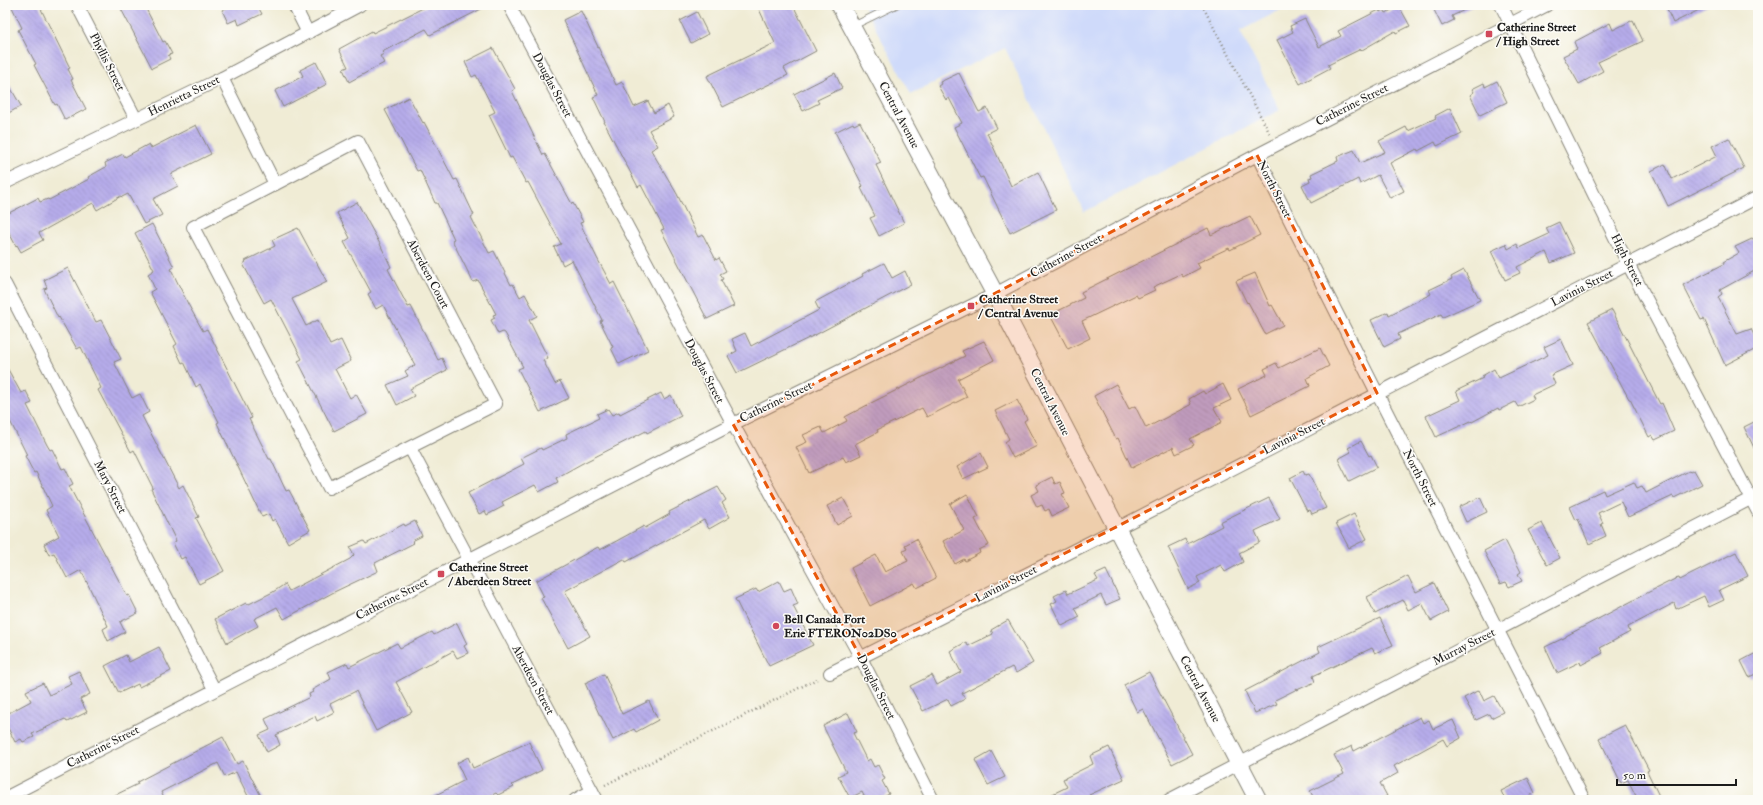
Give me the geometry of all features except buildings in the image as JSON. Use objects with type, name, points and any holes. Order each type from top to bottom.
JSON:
[{"type":"main road","name":"Central Avenue","points":[[840,5],[994,294],[1258,800]]},
{"type":"street","name":"Phyllis Street","points":[[77,5],[136,119]]},
{"type":"street","points":[[294,5],[308,33]]},
{"type":"street","name":"Henrietta Street","points":[[5,183],[222,78],[360,5]]},
{"type":"street","name":"Douglas Street","points":[[509,5],[860,658],[933,800]]},
{"type":"street","name":"High Street","points":[[1501,5],[1628,264],[1755,497],[1758,512]]},
{"type":"street","name":"Catherine Street","points":[[5,798],[214,689],[733,424],[994,294],[1257,155],[1547,5]]},
{"type":"street","points":[[222,78],[275,184]]},
{"type":"street","name":"Aberdeen Court","points":[[358,141],[496,404],[410,448],[329,488],[193,227],[358,141]]},
{"type":"street","name":"North Street","points":[[1257,155],[1376,393],[1584,800]]},
{"type":"street","name":"Lavinia Street","points":[[830,673],[1116,528],[1758,197]]},
{"type":"street","name":"Mary Street","points":[[5,284],[214,689]]},
{"type":"street","points":[[410,448],[468,560]]},
{"type":"street","name":"Murray Street","points":[[1169,800],[1755,497]]},
{"type":"street","name":"Aberdeen Street","points":[[468,560],[595,795]]},
{"type":"street","points":[[575,800],[595,795]]},
{"type":"lane","points":[[852,27],[896,5]]},
{"type":"path","points":[[1202,5],[1275,146]]},
{"type":"path","points":[[595,795],[830,673]]},
{"type":"highlighted area","points":[[1257,155],[1377,393],[861,658],[733,424],[971,306]]},
{"type":"shaded area","points":[[863,5],[1290,5],[1240,31],[1280,110],[1084,212],[1005,48],[911,94]]},
{"type":"place","name":"Catherine Street / High Street","points":[[1489,34]]},
{"type":"place","name":"Catherine Street / Central Avenue","points":[[971,306]]},
{"type":"place","name":"Catherine Street / Aberdeen Street","points":[[441,574]]},
{"type":"place","name":"Bell Canada Fort Erie FTERON02DS0","points":[[776,626]]}]
